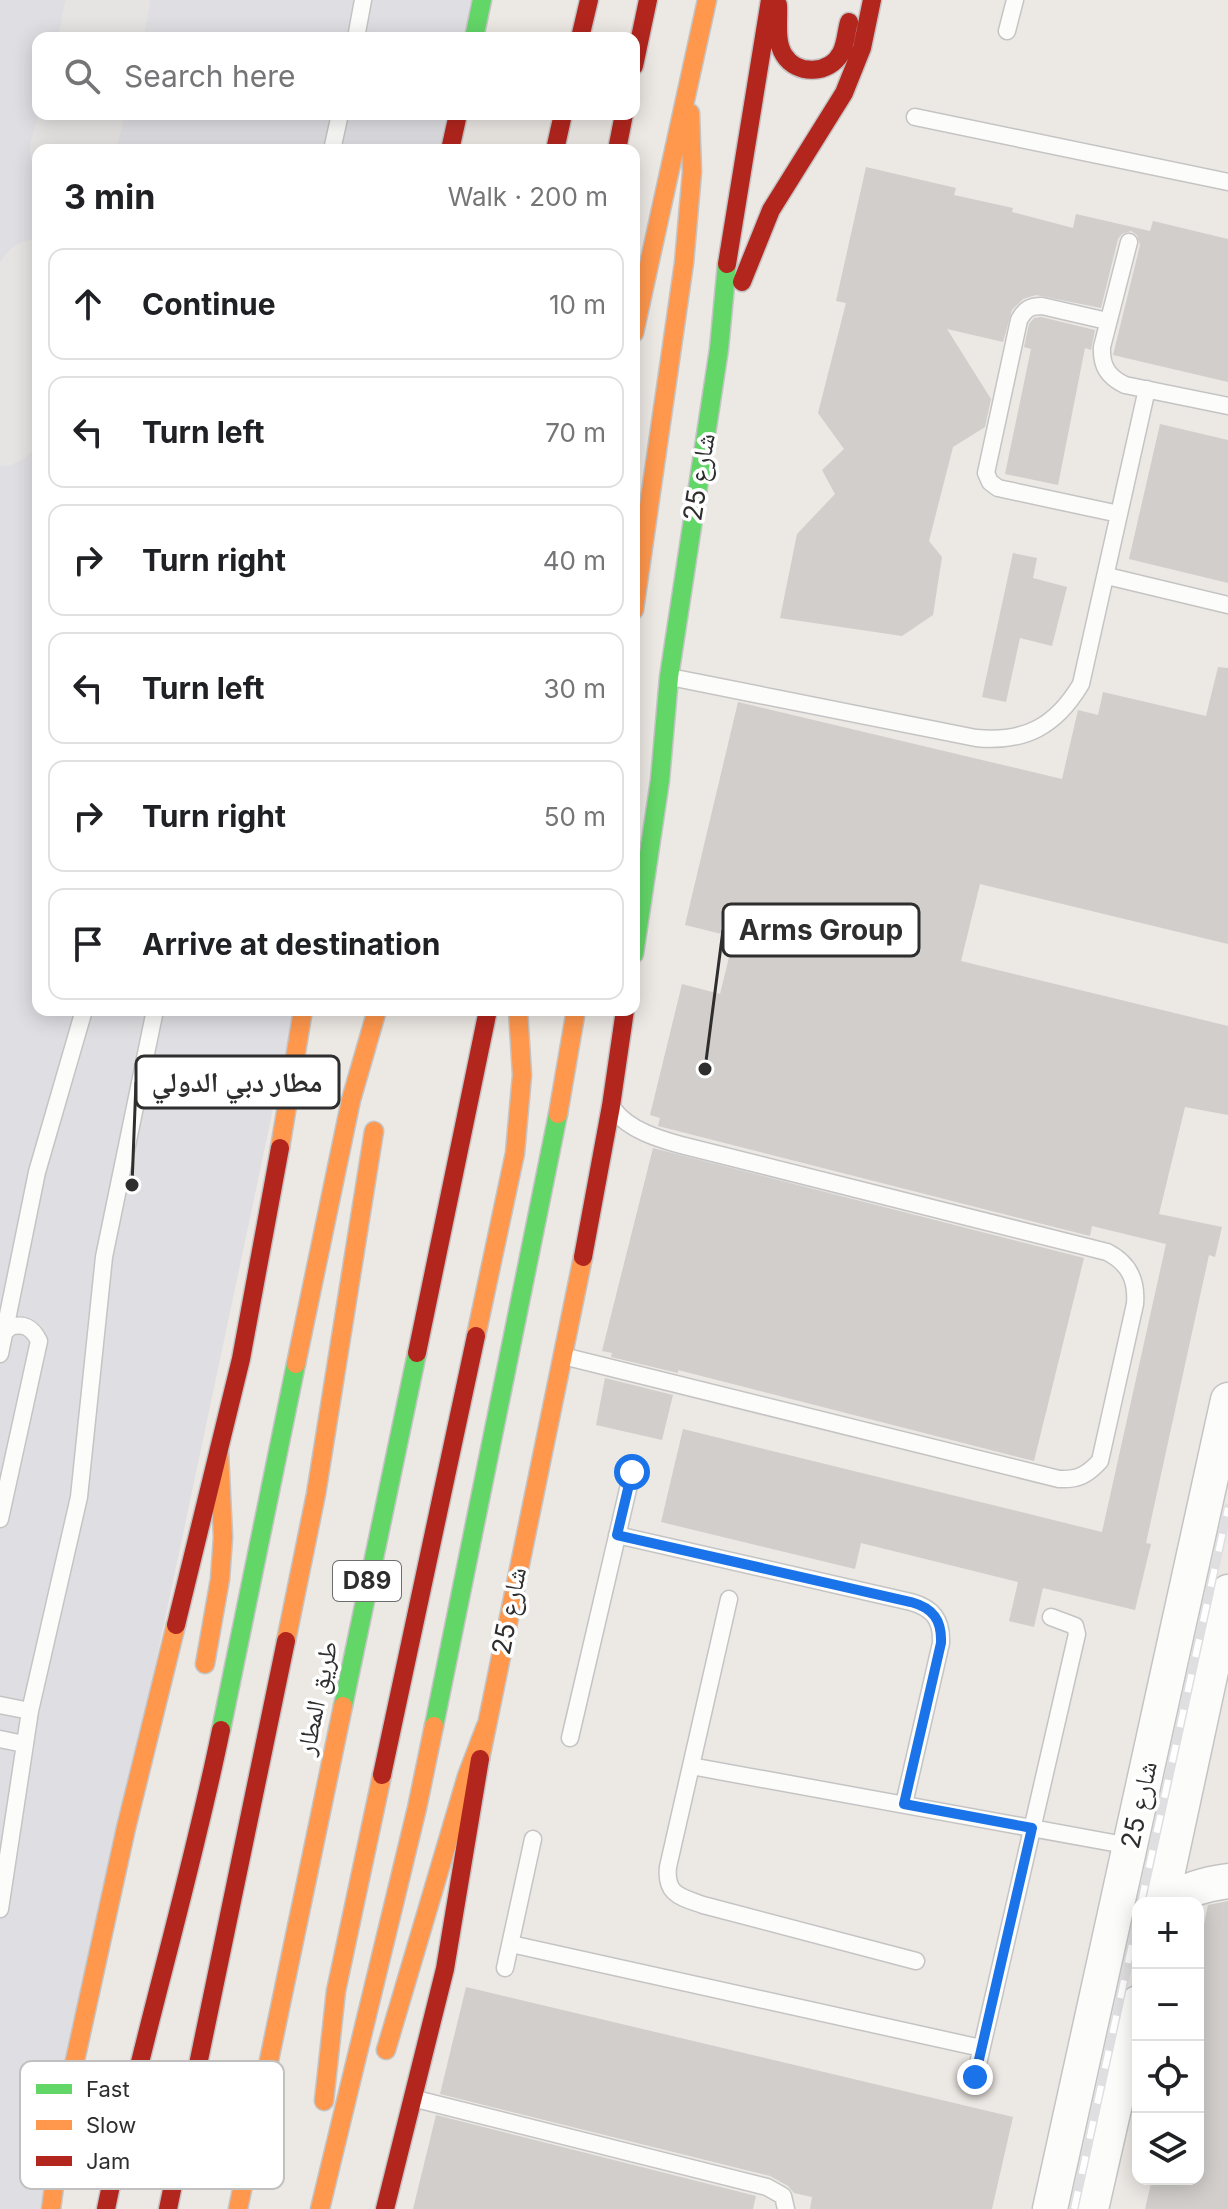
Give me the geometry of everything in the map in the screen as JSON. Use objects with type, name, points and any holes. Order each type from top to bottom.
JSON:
[{"type":"main road","points":[[475,32],[482,0]]},
{"type":"main road","points":[[581,32],[589,0]]},
{"type":"main road","points":[[640,38],[648,0]]},
{"type":"main road","points":[[640,305],[707,0]]},
{"type":"main road","name":"شارع 25","points":[[640,914],[660,780],[669,677],[719,349],[727,259],[770,0]]},
{"type":"main road","points":[[777,0],[780,43],[785,56],[807,70],[821,70],[833,63],[841,53],[854,0]]},
{"type":"main road","points":[[719,349],[752,252],[771,210],[844,93],[862,48],[872,0]]},
{"type":"main road","points":[[640,567],[689,218],[692,172],[688,83]]},
{"type":"main road","points":[[451,144],[457,120]]},
{"type":"main road","points":[[556,144],[562,120]]},
{"type":"main road","points":[[618,144],[623,120]]},
{"type":"main road","points":[[75,2061],[153,1713],[219,1452],[265,1237],[302,1016]]},
{"type":"main road","points":[[141,2061],[208,1792],[351,1100],[375,1016]]},
{"type":"main road","points":[[388,1040],[392,1016]]},
{"type":"main road","name":"طريق المطار","points":[[268,2061],[487,1016]]},
{"type":"main road","points":[[320,2204],[322,2120],[336,1991],[515,1153],[522,1075],[518,1016]]},
{"type":"main road","points":[[320,2204],[417,1808],[566,1076],[575,1016]]},
{"type":"main road","name":"شارع 25","points":[[385,2209],[445,1969],[486,1726],[564,1356],[611,1106],[624,1016]]},
{"type":"main road","name":"طريق المطار","points":[[199,2061],[316,1494],[376,1114]]},
{"type":"main road","points":[[201,1686],[220,1579],[223,1537],[219,1452]]},
{"type":"main road","points":[[381,2063],[391,2038],[467,1776],[486,1726]]},
{"type":"main road","points":[[139,2061],[160,1908]]},
{"type":"main road","points":[[343,2119],[368,2087]]},
{"type":"main road","points":[[51,2209],[54,2189]]},
{"type":"main road","points":[[106,2209],[111,2189]]},
{"type":"main road","name":"طريق المطار","points":[[168,2209],[172,2189]]},
{"type":"main road","name":"طريق المطار","points":[[238,2209],[242,2189]]},
{"type":"street","name":"شارع 25","points":[[1050,2209],[1228,1400]]},
{"type":"street","name":"شارع 25","points":[[1164,1897],[1228,1592]]},
{"type":"street","points":[[1173,1897],[1208,1883],[1228,1881]]},
{"type":"street","points":[[1091,2209],[1132,2029]]},
{"type":"lane","points":[[357,32],[363,0]]},
{"type":"lane","points":[[1007,31],[1015,0]]},
{"type":"lane","points":[[915,117],[1228,182]]},
{"type":"lane","points":[[333,144],[339,120]]},
{"type":"lane","points":[[1129,242],[1107,321],[1101,360],[1106,371],[1114,380],[1228,406]]},
{"type":"lane","points":[[1107,321],[1042,306],[1032,306],[1024,311],[1019,320],[986,473],[990,482],[998,488],[1119,514]]},
{"type":"lane","points":[[669,677],[976,738],[997,740],[1019,737],[1038,729],[1056,717],[1081,684],[1147,389]]},
{"type":"lane","points":[[1107,576],[1228,605]]},
{"type":"lane","points":[[0,1354],[37,1172],[82,1016]]},
{"type":"lane","points":[[0,1909],[30,1711],[79,1497],[104,1257],[154,1016]]},
{"type":"lane","points":[[564,1356],[1059,1479],[1075,1480],[1089,1473],[1100,1461],[1135,1304],[1134,1278],[1118,1258],[1107,1252],[681,1145],[638,1129],[618,1116],[611,1106]]},
{"type":"lane","points":[[0,1519],[39,1341],[27,1326],[10,1327],[4,1333]]},
{"type":"lane","points":[[570,1738],[632,1472]]},
{"type":"lane","points":[[617,1535],[925,1605],[936,1615],[942,1629],[941,1643],[904,1804]]},
{"type":"lane","points":[[729,1599],[668,1867],[666,1879],[671,1891],[681,1898],[703,1905],[916,1961]]},
{"type":"lane","points":[[975,2077],[1077,1634],[1075,1626],[1051,1617]]},
{"type":"lane","points":[[0,1705],[30,1711]]},
{"type":"lane","points":[[0,1739],[24,1744]]},
{"type":"lane","points":[[691,1766],[1130,1846]]},
{"type":"lane","points":[[505,1968],[533,1839]]},
{"type":"lane","points":[[511,1944],[981,2048]]},
{"type":"lane","points":[[411,2098],[767,2187],[783,2196],[786,2209]]},
{"type":"shaded area","points":[[0,0],[474,0],[468,32],[32,32],[32,120],[451,120],[446,144],[32,144],[32,1016],[293,1016],[71,2061],[20,2061],[20,2189],[44,2189],[40,2209],[0,2209]]},
{"type":"building","points":[[866,167],[956,188],[954,195],[1013,208],[1012,212],[1073,228],[1076,214],[1150,231],[1153,221],[1228,239],[1228,382],[1113,355],[1140,245],[1137,235],[1131,231],[1118,239],[1101,308],[1036,295],[1023,299],[1012,310],[1003,342],[947,329],[991,399],[985,427],[953,447],[929,541],[942,557],[933,615],[902,636],[780,618],[797,534],[835,494],[822,470],[844,449],[818,413],[846,303],[836,301]]},
{"type":"building","points":[[1034,318],[1095,330],[1091,350],[1085,348],[1058,485],[1005,474],[1031,349],[1024,347],[1029,324]]},
{"type":"building","points":[[1160,424],[1228,440],[1228,583],[1129,559]]},
{"type":"building","points":[[1013,553],[1037,558],[1033,578],[1067,587],[1052,646],[1020,638],[1006,702],[982,697]]},
{"type":"building","points":[[1218,667],[1228,668],[1228,944],[980,884],[961,961],[1228,1026],[1228,1115],[1185,1107],[1159,1214],[1222,1227],[1215,1257],[1209,1255],[1146,1543],[1151,1544],[1135,1610],[1043,1588],[1034,1627],[1009,1621],[1018,1582],[861,1543],[855,1569],[661,1522],[683,1429],[1102,1532],[1166,1244],[1092,1226],[1090,1236],[658,1126],[660,1118],[650,1115],[682,984],[720,994],[734,937],[685,925],[738,702],[1062,779],[1078,710],[1098,715],[1103,692],[1206,716]]},
{"type":"building","points":[[653,1148],[1084,1258],[1034,1461],[678,1370],[678,1373],[611,1357],[612,1353],[602,1351]]},
{"type":"building","points":[[605,1378],[673,1395],[662,1440],[596,1425]]},
{"type":"building","points":[[1228,1901],[1228,2209],[1145,2209],[1151,2185],[1204,2185],[1204,1924],[1208,1905]]},
{"type":"building","points":[[466,1987],[1013,2117],[992,2209],[810,2209],[812,2197],[794,2193],[770,2176],[440,2094]]},
{"type":"building","points":[[436,2115],[756,2196],[753,2209],[413,2209]]},
{"type":"taxiway","points":[[102,32],[108,0]]},
{"type":"taxiway","points":[[74,144],[80,120]]},
{"type":"taxiway","points":[[0,424],[32,304]]},
{"type":"railway","points":[[1142,1897],[1228,1508]]},
{"type":"railway","points":[[1074,2209],[1132,1944]]},
{"type":"traffic: fast","points":[[475,32],[482,0]]},
{"type":"traffic: fast","points":[[640,914],[660,780],[669,677],[719,349],[727,264]]},
{"type":"traffic: fast","points":[[434,1726],[558,1114]]},
{"type":"traffic: fast","points":[[343,1706],[417,1353]]},
{"type":"traffic: fast","points":[[221,1730],[296,1364]]},
{"type":"traffic: slow","points":[[640,306],[707,0]]},
{"type":"traffic: slow","points":[[640,568],[684,263],[692,172],[690,113]]},
{"type":"traffic: slow","points":[[280,1148],[302,1016]]},
{"type":"traffic: slow","points":[[296,1364],[351,1100],[375,1016]]},
{"type":"traffic: slow","points":[[476,1336],[515,1153],[522,1075],[518,1016]]},
{"type":"traffic: slow","points":[[558,1114],[575,1016]]},
{"type":"traffic: slow","points":[[286,1641],[316,1494],[374,1131]]},
{"type":"traffic: slow","points":[[480,1759],[583,1257]]},
{"type":"traffic: slow","points":[[205,1664],[220,1579],[223,1537],[219,1452]]},
{"type":"traffic: slow","points":[[75,2061],[126,1828],[176,1625]]},
{"type":"traffic: slow","points":[[269,2061],[343,1706]]},
{"type":"traffic: slow","points":[[320,2209],[434,1726]]},
{"type":"traffic: slow","points":[[386,2050],[467,1776],[486,1726]]},
{"type":"traffic: slow","points":[[324,2101],[336,1991],[382,1775]]},
{"type":"traffic: slow","points":[[51,2209],[54,2189]]},
{"type":"traffic: slow","points":[[238,2209],[242,2189]]},
{"type":"traffic: jam","points":[[581,32],[589,0]]},
{"type":"traffic: jam","points":[[640,38],[648,0]]},
{"type":"traffic: jam","points":[[727,264],[770,0]]},
{"type":"traffic: jam","points":[[742,282],[771,210],[844,93],[862,48],[872,0]]},
{"type":"traffic: jam","points":[[778,5],[781,49],[790,62],[805,69],[822,68],[836,60],[843,49],[849,22]]},
{"type":"traffic: jam","points":[[451,144],[457,120]]},
{"type":"traffic: jam","points":[[556,144],[562,120]]},
{"type":"traffic: jam","points":[[618,144],[623,120]]},
{"type":"traffic: jam","points":[[417,1353],[487,1016]]},
{"type":"traffic: jam","points":[[583,1257],[624,1016]]},
{"type":"traffic: jam","points":[[176,1625],[241,1359],[280,1148]]},
{"type":"traffic: jam","points":[[382,1775],[476,1336]]},
{"type":"traffic: jam","points":[[199,2061],[286,1641]]},
{"type":"traffic: jam","points":[[140,2061],[221,1730]]},
{"type":"traffic: jam","points":[[385,2209],[445,1969],[480,1759]]},
{"type":"traffic: jam","points":[[106,2209],[110,2189]]},
{"type":"traffic: jam","points":[[168,2209],[172,2189]]},
{"type":"place","name":"Arms Group","points":[[705,1069]]},
{"type":"place","name":"مطار دبي الدولي","points":[[132,1185]]},
{"type":"route","points":[[632,1472],[617,1535],[925,1605],[936,1615],[942,1629],[941,1643],[904,1804],[1032,1828],[975,2077]]}]
